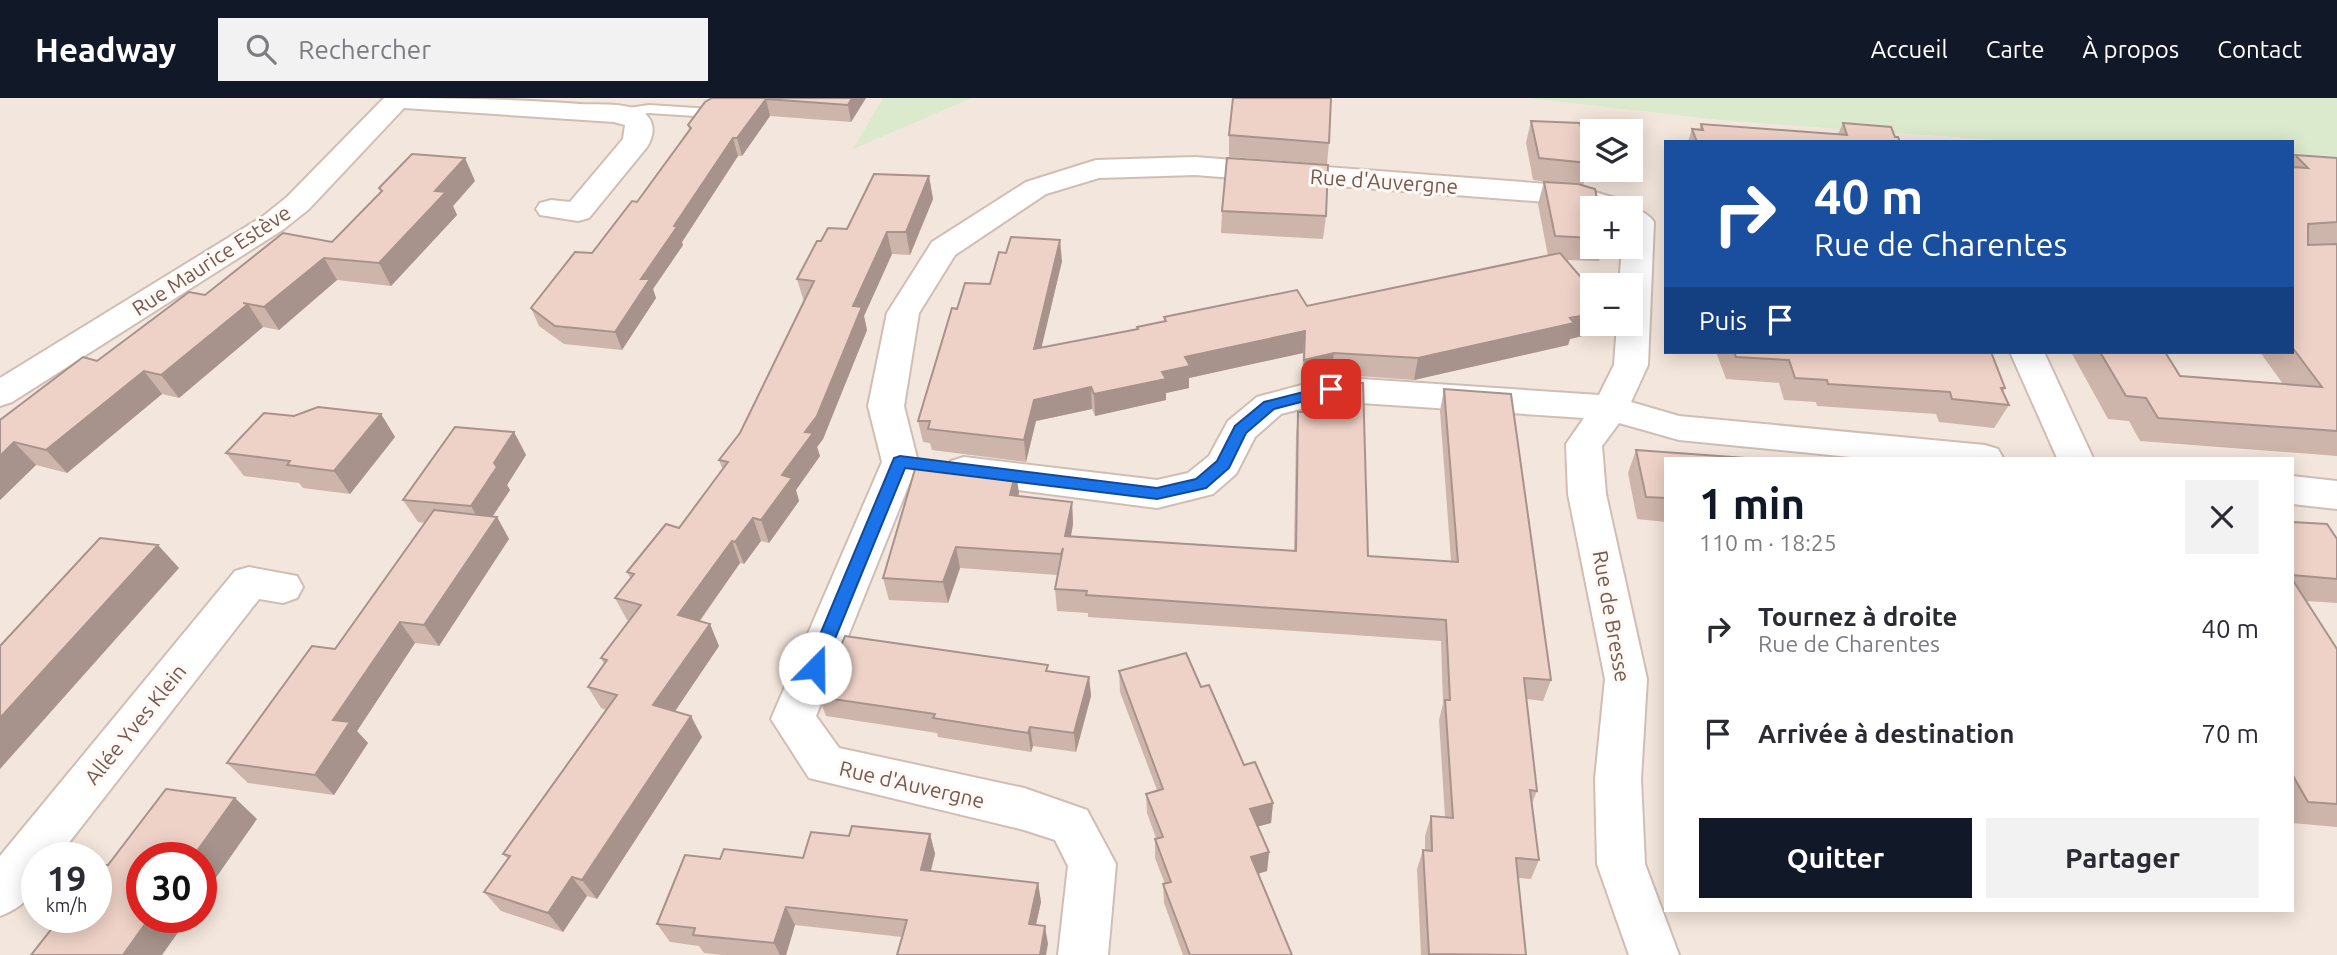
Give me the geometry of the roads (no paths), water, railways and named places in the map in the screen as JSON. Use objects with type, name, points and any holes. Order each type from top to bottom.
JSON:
[{"type":"street","points":[[399,99],[614,114],[629,116],[638,122],[641,129],[637,141],[578,212],[551,209]]},
{"type":"street","name":"Rue Maurice Estève","points":[[7,381],[273,223],[298,203],[399,99]]},
{"type":"street","name":"Rue d'Auvergne","points":[[1083,955],[1092,863],[1071,825],[1024,809],[825,764],[793,719],[900,462],[886,406],[904,313],[943,249],[1036,188],[1096,169],[1195,166],[1580,197]]},
{"type":"street","points":[[1611,408],[1631,365],[1637,259]]},
{"type":"street","points":[[2028,354],[2075,457]]},
{"type":"street","points":[[900,462],[1157,494],[1200,484],[1223,465],[1241,430],[1269,405],[1331,389],[1611,408],[1679,428],[1975,457]]},
{"type":"street","name":"Rue de Bresse","points":[[1611,408],[1584,444],[1587,494],[1626,679],[1618,779],[1621,864],[1654,955]]},
{"type":"street","points":[[2294,490],[2337,495]]},
{"type":"street","name":"Allée Yves Klein","points":[[0,893],[249,582],[284,587]]},
{"type":"lane","points":[[614,114],[649,109],[711,113]]}]
